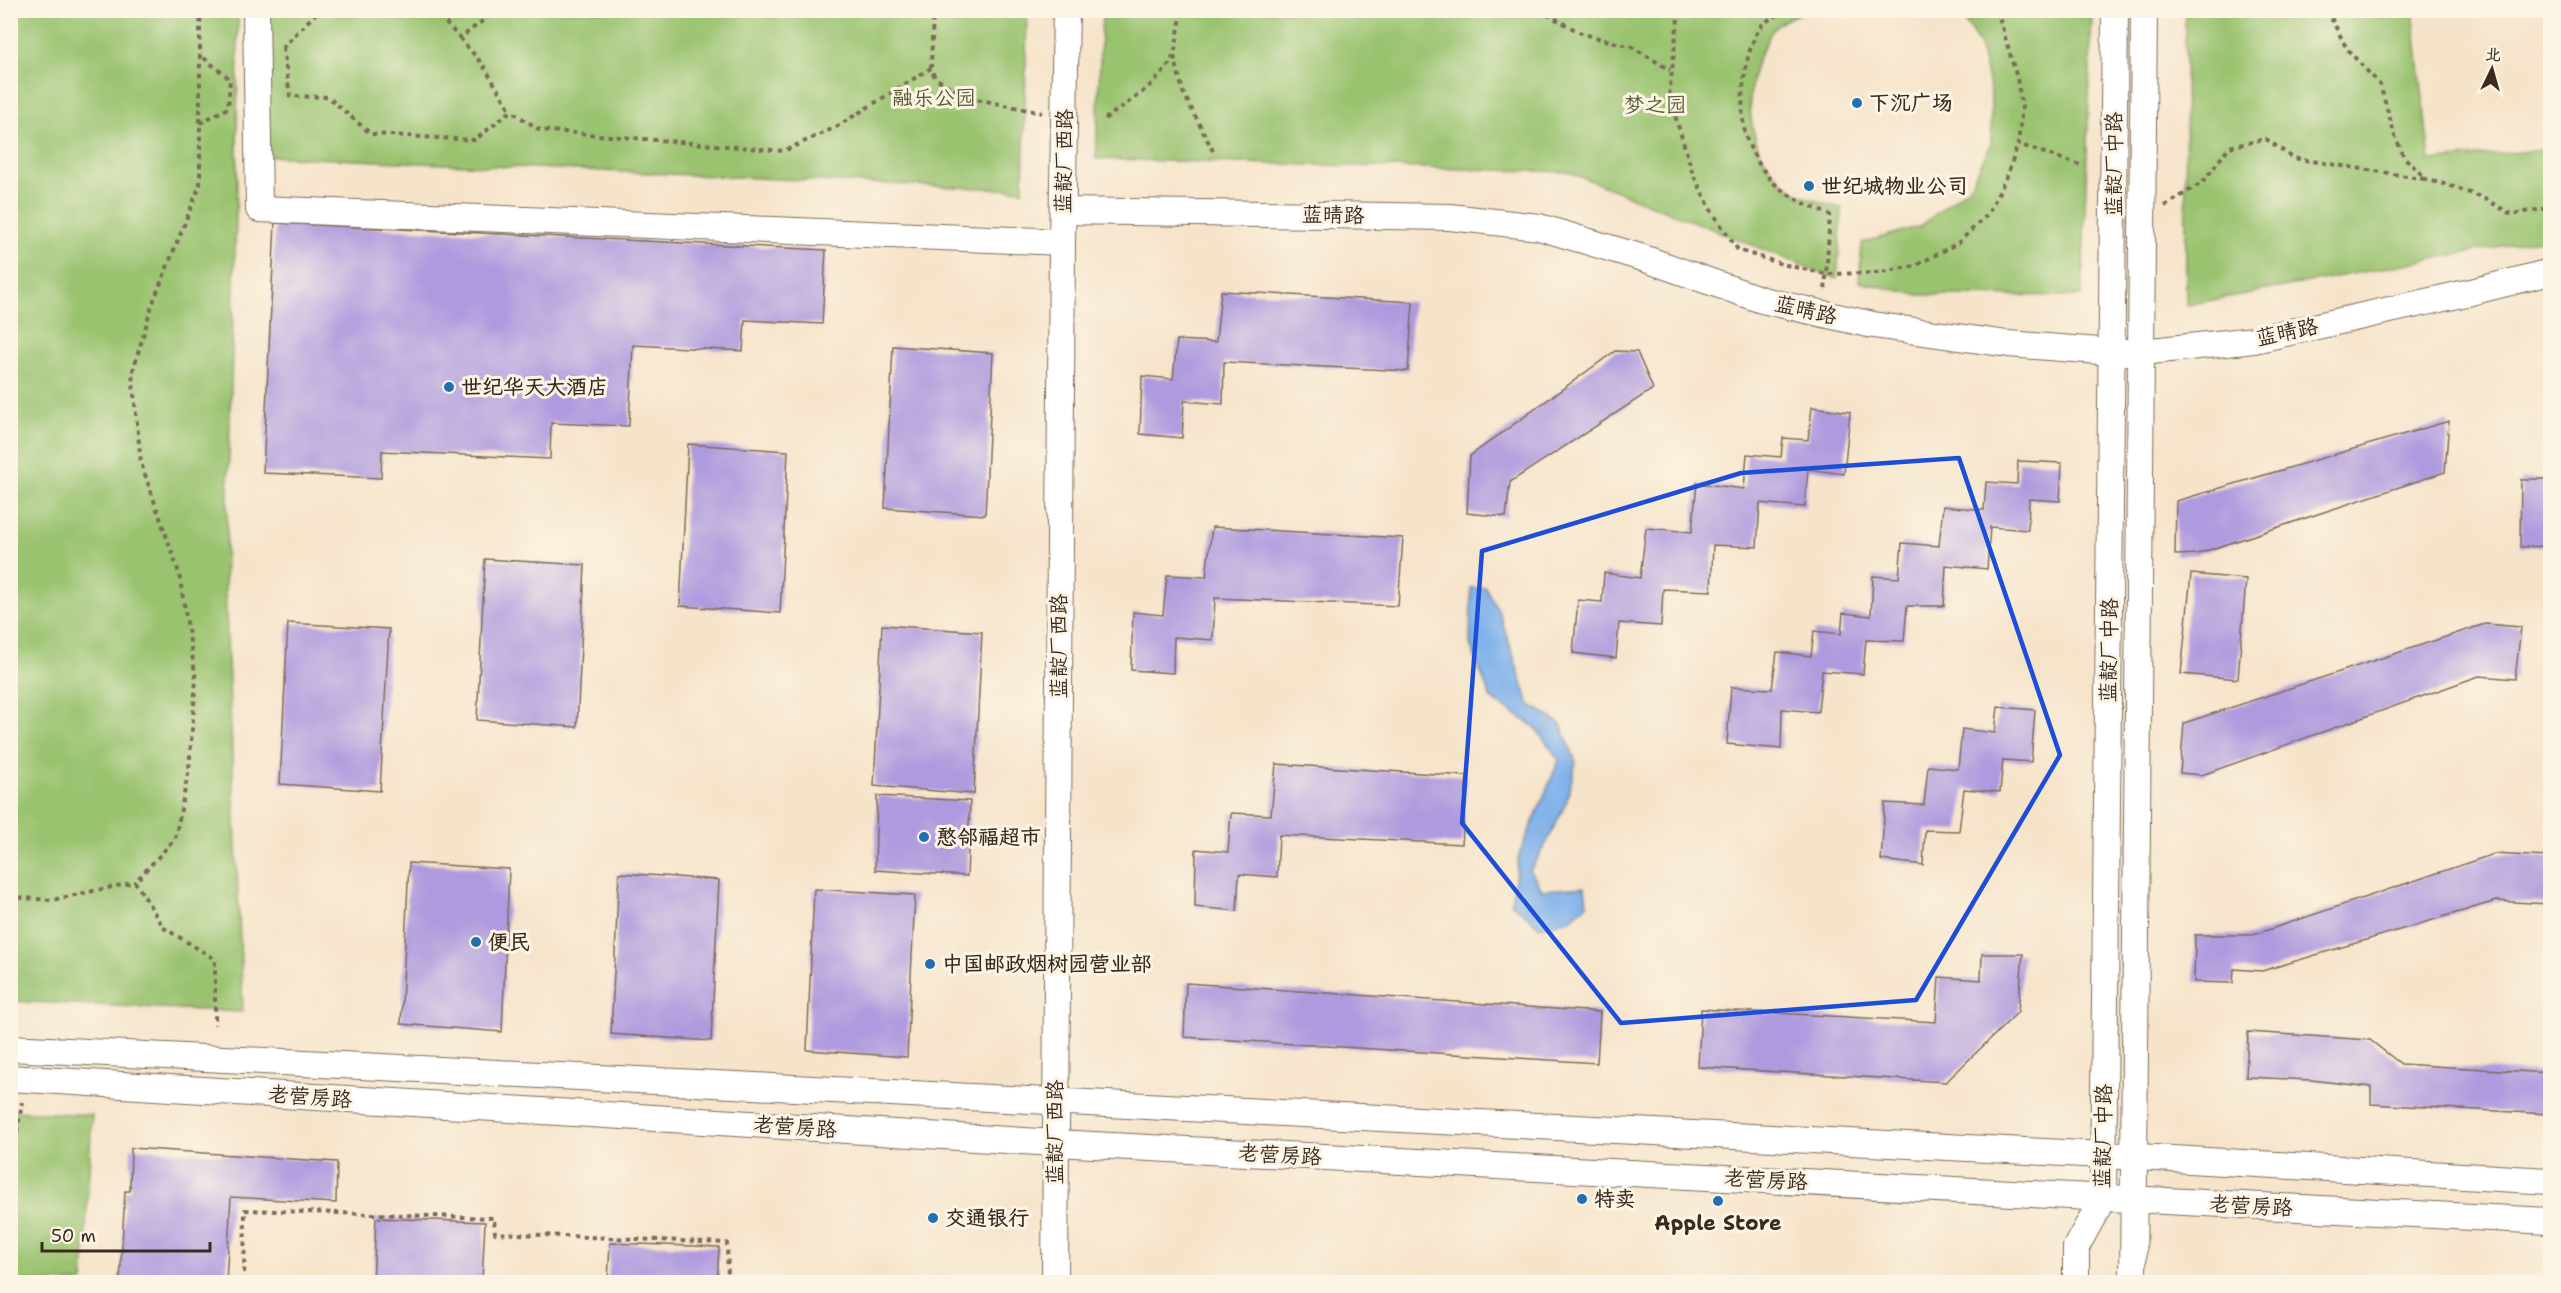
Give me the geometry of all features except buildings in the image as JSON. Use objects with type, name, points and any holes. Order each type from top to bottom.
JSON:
[{"type":"street","points":[[256,10],[259,208],[1062,242]]},
{"type":"street","name":"蓝靛厂西路","points":[[1054,1282],[1062,211],[1066,10]]},
{"type":"street","name":"蓝靛厂中路","points":[[2076,1282],[2076,1247],[2103,1198],[2115,10]]},
{"type":"street","name":"蓝靛厂中路","points":[[2133,1282],[2144,10]]},
{"type":"street","name":"蓝晴路","points":[[1062,211],[1450,217],[1539,227],[1644,258],[1761,300],[1873,326],[2008,344],[2113,352],[2142,352],[2254,340],[2471,292],[2550,272]]},
{"type":"street","name":"老营房路","points":[[10,1048],[1055,1103],[2135,1156],[2550,1181]]},
{"type":"street","name":"老营房路","points":[[17,1078],[1055,1143],[2550,1221]]},
{"type":"path","points":[[10,897],[52,900],[135,882],[175,840],[189,769],[196,679],[179,573],[141,463],[132,374],[152,305],[200,185],[200,24],[202,10]]},
{"type":"path","points":[[257,49],[283,48],[320,10]]},
{"type":"path","points":[[433,10],[483,65],[511,111],[540,130],[784,151],[836,126],[931,68]]},
{"type":"path","points":[[460,38],[497,10]]},
{"type":"path","points":[[933,10],[931,68],[934,78],[967,97],[999,102],[1064,118]]},
{"type":"path","points":[[1184,10],[1178,22],[1174,55],[1183,92],[1215,155]]},
{"type":"path","points":[[1539,10],[1583,34],[1632,47],[1670,70]]},
{"type":"path","points":[[1679,10],[1670,70],[1669,96],[1693,174],[1712,212],[1738,250],[1782,264],[1827,274],[1876,273],[1915,266],[1958,243],[1988,213],[2007,176],[2018,144],[2022,107],[2017,78],[1997,10]]},
{"type":"path","points":[[1786,10],[1763,24],[1749,48],[1743,89],[1744,125],[1748,144],[1771,181],[1802,202],[1830,215],[1824,303]]},
{"type":"path","points":[[2327,10],[2347,49],[2380,85],[2404,157],[2427,180]]},
{"type":"path","points":[[283,48],[290,96],[328,97],[371,134],[475,140],[511,111]]},
{"type":"path","points":[[200,55],[230,79],[228,108],[200,123]]},
{"type":"path","points":[[1105,119],[1166,70],[1174,55]]},
{"type":"path","points":[[2159,209],[2203,182],[2229,147],[2266,139],[2293,158],[2450,185],[2485,199],[2511,214],[2550,208]]},
{"type":"path","points":[[2018,144],[2080,165]]},
{"type":"path","points":[[135,882],[164,928],[215,959],[215,1025]]},
{"type":"path","points":[[10,1176],[15,1156],[17,1078]]},
{"type":"path","points":[[244,1282],[245,1209],[494,1218],[495,1233],[727,1243],[728,1278],[803,1282]]},
{"type":"highlighted area","points":[[1959,458],[2060,755],[1916,1000],[1621,1023],[1462,823],[1482,551],[1741,473]]},
{"type":"green space","points":[[11,10],[238,11],[237,181],[225,589],[243,1012],[11,1001]]},
{"type":"green space","name":"融乐公园","points":[[266,11],[1027,11],[1023,190],[267,156]]},
{"type":"green space","name":"梦之园","points":[[1102,11],[1806,11],[1783,21],[1770,35],[1758,59],[1752,78],[1751,119],[1763,158],[1775,174],[1790,188],[1802,195],[1842,209],[1837,279],[1569,172],[1096,159]]},
{"type":"green space","points":[[1959,11],[2092,11],[2082,296],[1920,295],[1859,282],[1862,243],[1921,226],[1970,186],[1991,144],[1991,92],[1979,44]]},
{"type":"green space","points":[[2185,11],[2413,11],[2430,161],[2550,149],[2550,237],[2186,305]]},
{"type":"green space","points":[[11,1111],[92,1115],[83,1282],[11,1282]]},
{"type":"water","points":[[1485,587],[1499,612],[1529,704],[1561,724],[1576,762],[1566,803],[1530,870],[1542,890],[1585,887],[1587,905],[1569,920],[1540,927],[1511,903],[1519,855],[1559,760],[1535,727],[1491,699],[1470,644],[1471,588]]},
{"type":"place","name":"下沉广场","points":[[1857,103]]},
{"type":"place","name":"世纪城物业公司","points":[[1809,186]]},
{"type":"place","name":"世纪华天大酒店","points":[[449,387]]},
{"type":"place","name":"憨邻福超市","points":[[924,837]]},
{"type":"place","name":"便民","points":[[476,942]]},
{"type":"place","name":"中国邮政烟树园营业部","points":[[930,964]]},
{"type":"place","name":"特卖","points":[[1582,1199]]},
{"type":"place","name":"Apple Store","points":[[1718,1201]]},
{"type":"place","name":"交通银行","points":[[933,1218]]}]
